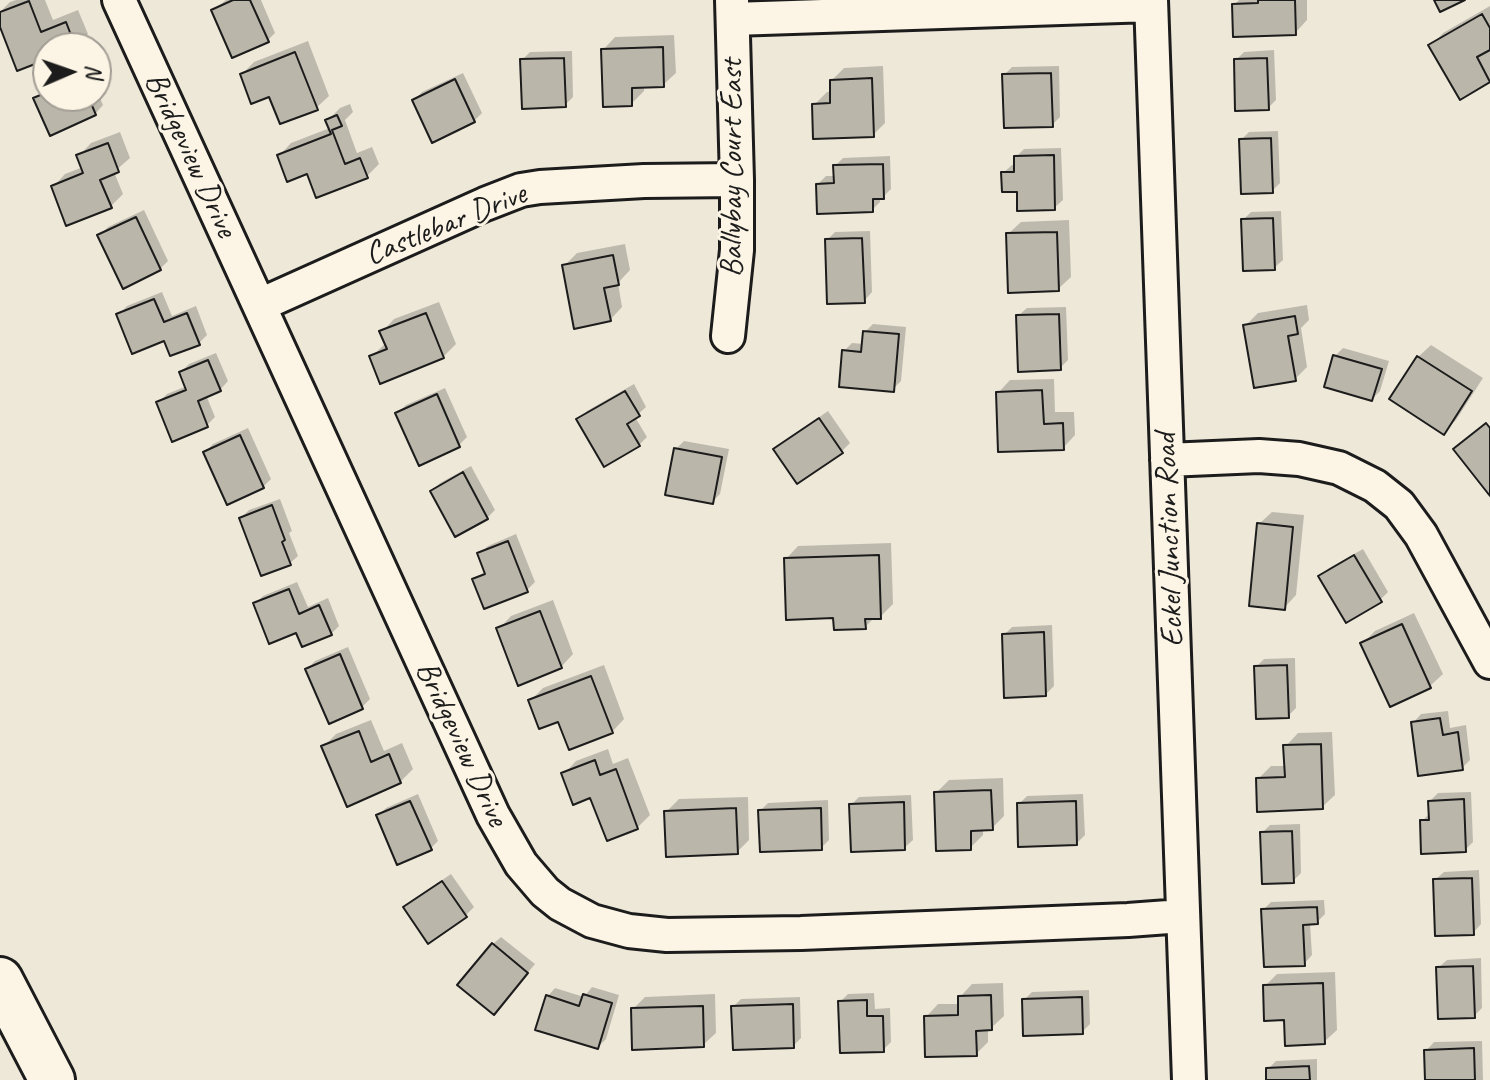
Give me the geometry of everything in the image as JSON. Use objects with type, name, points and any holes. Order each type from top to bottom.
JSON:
[{"type":"highway","points":[[0,980],[52,1080]]},
{"type":"street","name":"Bridgeview Drive","points":[[119,0],[493,815],[521,864],[545,892],[592,921],[629,931],[667,935],[801,933],[1182,916]]},
{"type":"street","points":[[733,10],[1151,3]]},
{"type":"street","name":"Eckel Junction Road","points":[[1151,3],[1189,1080]]},
{"type":"street","name":"Ballybay Court East","points":[[728,336],[737,250],[733,10]]},
{"type":"street","name":"Castlebar Drive","points":[[260,305],[521,190],[644,181],[737,180]]},
{"type":"street","points":[[1167,460],[1259,456],[1299,459],[1339,468],[1375,486],[1399,505],[1421,535],[1490,662]]},
{"type":"building","points":[[233,0],[250,0],[269,42],[232,58],[211,10]]},
{"type":"building","points":[[1258,0],[1295,0],[1296,35],[1233,37],[1232,4],[1258,3]]},
{"type":"building","points":[[1434,0],[1465,0],[1440,12]]},
{"type":"building","points":[[29,1],[41,32],[32,32],[32,65],[17,71],[0,27],[0,12]]},
{"type":"building","points":[[1482,14],[1490,28],[1490,50],[1477,57],[1490,82],[1460,100],[1428,45]]},
{"type":"building","points":[[66,22],[70,32],[41,32]]},
{"type":"building","points":[[663,47],[664,87],[632,88],[632,106],[603,107],[601,49]]},
{"type":"building","points":[[295,52],[318,110],[280,124],[269,97],[251,104],[240,74]]},
{"type":"building","points":[[564,58],[566,107],[522,109],[520,59]]},
{"type":"building","points":[[1267,58],[1269,110],[1235,111],[1234,59]]},
{"type":"building","points":[[1051,73],[1053,127],[1004,128],[1002,74]]},
{"type":"building","points":[[872,78],[874,137],[813,139],[812,104],[830,103],[830,80]]},
{"type":"building","points":[[455,79],[475,122],[432,143],[412,100]]},
{"type":"building","points":[[39,112],[95,112],[96,115],[50,136]]},
{"type":"building","points":[[337,115],[342,126],[332,130],[345,164],[360,158],[368,178],[316,198],[307,174],[287,182],[277,155],[331,134],[325,120]]},
{"type":"building","points":[[1271,138],[1273,193],[1241,194],[1239,139]]},
{"type":"building","points":[[108,143],[119,172],[100,180],[112,208],[66,226],[51,186],[83,173],[76,155]]},
{"type":"building","points":[[1054,155],[1055,210],[1017,211],[1017,192],[1002,192],[1001,172],[1014,172],[1014,156]]},
{"type":"building","points":[[883,164],[884,199],[873,199],[873,212],[817,214],[816,184],[834,183],[833,165]]},
{"type":"building","points":[[136,217],[161,270],[123,289],[97,235]]},
{"type":"building","points":[[1273,218],[1275,270],[1243,271],[1241,219]]},
{"type":"building","points":[[1057,232],[1059,291],[1008,293],[1006,233]]},
{"type":"building","points":[[862,238],[865,303],[827,304],[825,239]]},
{"type":"building","points":[[613,255],[619,285],[604,288],[611,321],[574,329],[562,265]]},
{"type":"building","points":[[154,299],[164,322],[187,313],[200,345],[170,356],[164,341],[132,354],[116,314]]},
{"type":"building","points":[[426,313],[444,358],[380,384],[369,356],[387,349],[379,331]]},
{"type":"building","points":[[1059,314],[1061,370],[1018,372],[1016,315]]},
{"type":"building","points":[[1295,316],[1298,334],[1288,336],[1296,381],[1254,388],[1243,325]]},
{"type":"building","points":[[863,331],[899,334],[894,392],[839,387],[842,350],[861,352]]},
{"type":"building","points":[[1333,355],[1382,369],[1372,401],[1324,387]]},
{"type":"building","points":[[1417,356],[1472,391],[1444,435],[1389,399]]},
{"type":"building","points":[[208,360],[221,391],[198,401],[208,427],[172,442],[156,402],[186,390],[179,372]]},
{"type":"building","points":[[1042,390],[1044,424],[1063,423],[1064,450],[998,452],[996,392]]},
{"type":"building","points":[[625,391],[640,416],[627,424],[640,446],[604,467],[576,419]]},
{"type":"building","points":[[437,394],[460,447],[419,466],[395,413]]},
{"type":"building","points":[[819,418],[843,453],[797,484],[773,449]]},
{"type":"building","points":[[1486,423],[1490,428],[1490,496],[1453,449]]},
{"type":"building","points":[[240,435],[264,488],[227,505],[203,452]]},
{"type":"building","points":[[674,448],[722,457],[713,504],[665,495]]},
{"type":"building","points":[[463,472],[488,519],[455,537],[430,491]]},
{"type":"building","points":[[272,505],[291,565],[261,576],[239,518]]},
{"type":"building","points":[[1257,523],[1293,527],[1285,610],[1249,606]]},
{"type":"building","points":[[508,541],[528,592],[484,609],[472,579],[485,574],[477,553]]},
{"type":"building","points":[[879,555],[881,619],[865,619],[866,629],[834,630],[833,618],[786,620],[784,558]]},
{"type":"building","points":[[1354,555],[1382,602],[1346,623],[1318,576]]},
{"type":"building","points":[[289,589],[299,614],[319,605],[332,635],[302,647],[296,633],[269,644],[253,603]]},
{"type":"building","points":[[540,611],[562,668],[518,686],[496,628]]},
{"type":"building","points":[[1402,624],[1431,688],[1390,707],[1360,643]]},
{"type":"building","points":[[1044,632],[1046,696],[1004,698],[1002,634]]},
{"type":"building","points":[[340,654],[363,709],[329,724],[305,669]]},
{"type":"building","points":[[1287,665],[1289,718],[1256,719],[1254,666]]},
{"type":"building","points":[[591,676],[613,733],[569,750],[558,722],[539,729],[528,700]]},
{"type":"building","points":[[1440,718],[1443,735],[1458,732],[1463,770],[1418,776],[1411,722]]},
{"type":"building","points":[[359,731],[371,762],[389,754],[401,783],[347,807],[321,746]]},
{"type":"building","points":[[1321,744],[1323,809],[1257,812],[1256,778],[1285,777],[1283,745]]},
{"type":"building","points":[[595,760],[600,775],[616,769],[638,829],[607,841],[590,798],[573,805],[561,773]]},
{"type":"building","points":[[991,790],[993,830],[971,831],[971,850],[936,851],[934,792]]},
{"type":"building","points":[[1464,799],[1466,852],[1421,854],[1420,820],[1429,820],[1428,801]]},
{"type":"building","points":[[410,801],[432,850],[397,865],[376,815]]},
{"type":"building","points":[[1076,801],[1077,845],[1018,847],[1017,803]]},
{"type":"building","points":[[904,802],[905,850],[851,852],[849,804]]},
{"type":"building","points":[[736,808],[738,854],[666,857],[664,811]]},
{"type":"building","points":[[821,808],[822,850],[760,852],[758,810]]},
{"type":"building","points":[[1292,831],[1294,883],[1262,884],[1260,832]]},
{"type":"building","points":[[1472,878],[1474,935],[1435,936],[1433,879]]},
{"type":"building","points":[[442,881],[467,917],[428,944],[403,907]]},
{"type":"building","points":[[1317,907],[1318,924],[1303,925],[1305,966],[1264,967],[1261,909]]},
{"type":"building","points":[[492,943],[528,973],[494,1015],[457,985]]},
{"type":"building","points":[[1473,966],[1475,1018],[1438,1019],[1436,967]]},
{"type":"building","points":[[1323,983],[1325,1044],[1285,1046],[1284,1020],[1264,1021],[1263,985]]},
{"type":"building","points":[[583,994],[612,1003],[598,1049],[535,1030],[546,995],[579,1006]]},
{"type":"building","points":[[991,995],[992,1030],[976,1031],[977,1056],[925,1057],[924,1016],[958,1015],[958,996]]},
{"type":"building","points":[[1082,997],[1083,1034],[1023,1036],[1022,999]]},
{"type":"building","points":[[867,1000],[867,1016],[883,1016],[884,1052],[840,1053],[838,1001]]},
{"type":"building","points":[[793,1004],[794,1048],[733,1050],[731,1006]]},
{"type":"building","points":[[703,1006],[704,1047],[632,1050],[631,1008]]},
{"type":"building","points":[[1474,1048],[1475,1080],[1425,1080],[1424,1050]]},
{"type":"building","points":[[1309,1066],[1310,1080],[1266,1080],[1266,1068]]}]
